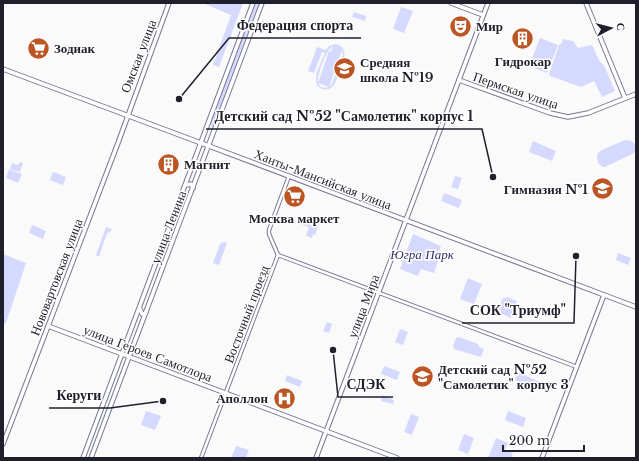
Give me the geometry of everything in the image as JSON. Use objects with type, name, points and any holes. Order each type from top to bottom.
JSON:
[{"type":"main road","name":"Омская улица","points":[[127,116],[169,3]]},
{"type":"main road","name":"улица Ленина","points":[[83,458],[186,186],[208,122],[253,3]]},
{"type":"main road","name":"улица Ленина","points":[[91,458],[262,3]]},
{"type":"main road","points":[[451,3],[483,15]]},
{"type":"main road","name":"улица Мира","points":[[316,458],[488,3]]},
{"type":"main road","points":[[586,3],[625,98]]},
{"type":"main road","name":"Ханты-Мансийская улица","points":[[3,69],[636,307]]},
{"type":"main road","name":"Пермская улица","points":[[458,80],[545,112],[565,117],[583,115],[636,94]]},
{"type":"main road","name":"Нововартовская улица","points":[[3,444],[127,116]]},
{"type":"main road","points":[[208,122],[209,126],[211,127],[216,125]]},
{"type":"main road","points":[[186,186],[191,184],[193,188]]},
{"type":"main road","points":[[542,458],[604,294]]},
{"type":"main road","points":[[140,309],[142,314],[146,312]]},
{"type":"main road","name":"улица Героев Самотлора","points":[[48,326],[397,458]]},
{"type":"street","name":"Восточный проезд","points":[[201,458],[278,255],[269,234],[269,230],[289,176]]},
{"type":"street","points":[[278,255],[576,367]]},
{"type":"street","points":[[106,399],[110,398],[113,402]]},
{"type":"green space","points":[[243,3],[219,67],[213,65],[231,15],[205,4]]},
{"type":"green space","points":[[256,3],[259,3],[252,23],[249,22]]},
{"type":"green space","points":[[401,7],[413,11],[404,33],[393,29]]},
{"type":"green space","points":[[354,12],[366,16],[365,21],[352,17]]},
{"type":"green space","points":[[248,23],[251,24],[214,126],[212,126],[210,124]]},
{"type":"green space","points":[[540,38],[558,45],[547,73],[529,66]]},
{"type":"green space","points":[[563,39],[573,41],[578,48],[592,45],[598,58],[604,65],[615,91],[602,97],[594,81],[581,87],[550,76],[549,74],[559,45],[562,43]]},
{"type":"green space","points":[[335,44],[340,45],[344,50],[344,54],[341,69],[333,86],[328,89],[323,89],[318,86],[316,76],[325,53],[322,52],[314,73],[308,71],[317,47],[326,50],[329,46]],"holes":[[[333,46],[331,52],[329,51],[318,83],[325,57],[330,48]],[[342,50],[343,55],[332,83],[329,86]],[[318,83],[328,87],[321,87]]]},
{"type":"green space","points":[[625,140],[633,142],[635,145],[634,153],[605,167],[598,163],[598,153]]},
{"type":"green space","points":[[533,141],[556,151],[552,161],[529,152]]},
{"type":"green space","points":[[20,162],[23,163],[20,172],[10,169],[12,163],[18,165]]},
{"type":"green space","points":[[9,169],[22,174],[18,183],[6,178]]},
{"type":"green space","points":[[53,172],[66,177],[63,185],[50,180]]},
{"type":"green space","points":[[455,176],[462,178],[458,189],[451,187]]},
{"type":"green space","points":[[444,193],[462,200],[459,208],[441,201]]},
{"type":"green space","points":[[302,217],[319,224],[315,235],[313,234],[312,238],[306,236],[309,227],[299,224]]},
{"type":"green space","points":[[32,225],[46,231],[43,239],[29,233]]},
{"type":"green space","points":[[106,227],[112,229],[107,233],[99,257],[96,255]]},
{"type":"green space","name":"Югра Парк","points":[[413,234],[441,246],[439,251],[441,252],[434,273],[421,269],[418,276],[400,269]]},
{"type":"green space","points":[[224,242],[227,243],[219,265],[213,263],[220,244]]},
{"type":"green space","points":[[618,253],[631,258],[628,265],[616,260]]},
{"type":"green space","points":[[3,254],[26,263],[6,323],[3,325]]},
{"type":"green space","points":[[468,278],[482,284],[474,304],[460,299]]},
{"type":"green space","points":[[507,297],[517,301],[511,318],[502,314],[499,307],[502,299]]},
{"type":"green space","points":[[327,322],[332,324],[329,333],[323,331]]},
{"type":"green space","points":[[400,329],[408,332],[403,345],[395,342]]},
{"type":"green space","points":[[459,337],[478,344],[479,347],[484,349],[481,357],[454,349],[453,346],[456,338]]},
{"type":"green space","points":[[384,366],[400,372],[397,380],[381,374]]},
{"type":"green space","points":[[518,372],[540,382],[537,389],[515,380]]},
{"type":"green space","points":[[287,375],[302,381],[300,387],[285,381]]},
{"type":"green space","points":[[382,395],[394,400],[393,404],[381,401]]},
{"type":"green space","points":[[146,411],[161,416],[155,430],[141,425]]},
{"type":"green space","points":[[508,411],[526,418],[523,427],[505,420]]},
{"type":"green space","points":[[411,414],[419,417],[412,435],[404,432]]},
{"type":"green space","points":[[464,434],[474,438],[468,454],[458,450]]},
{"type":"green space","points":[[496,438],[508,443],[505,450],[513,453],[511,458],[488,458]]},
{"type":"green space","points":[[236,446],[249,450],[246,458],[231,458]]},
{"type":"place","name":"Мир","points":[[460,26]]},
{"type":"place","name":"Гидрокар","points":[[523,39]]},
{"type":"place","name":"Зодиак","points":[[38,48]]},
{"type":"place","name":"Средняя школа №19","points":[[345,69]]},
{"type":"place","name":"Федерация спорта","points":[[179,99]]},
{"type":"place","name":"Магнит","points":[[169,164]]},
{"type":"place","name":"Детский сад №52 \"Самолетик\" корпус 1","points":[[493,177]]},
{"type":"place","name":"Гимназия №1","points":[[603,189]]},
{"type":"place","name":"Москва маркет","points":[[294,196]]},
{"type":"place","name":"СОК \"Триумф\"","points":[[576,256]]},
{"type":"place","name":"СДЭК","points":[[333,350]]},
{"type":"place","name":"Детский сад №52 \"Самолетик\" корпус 3","points":[[422,376]]},
{"type":"place","name":"Аполлон","points":[[284,398]]},
{"type":"place","name":"Керуги","points":[[163,401]]}]
